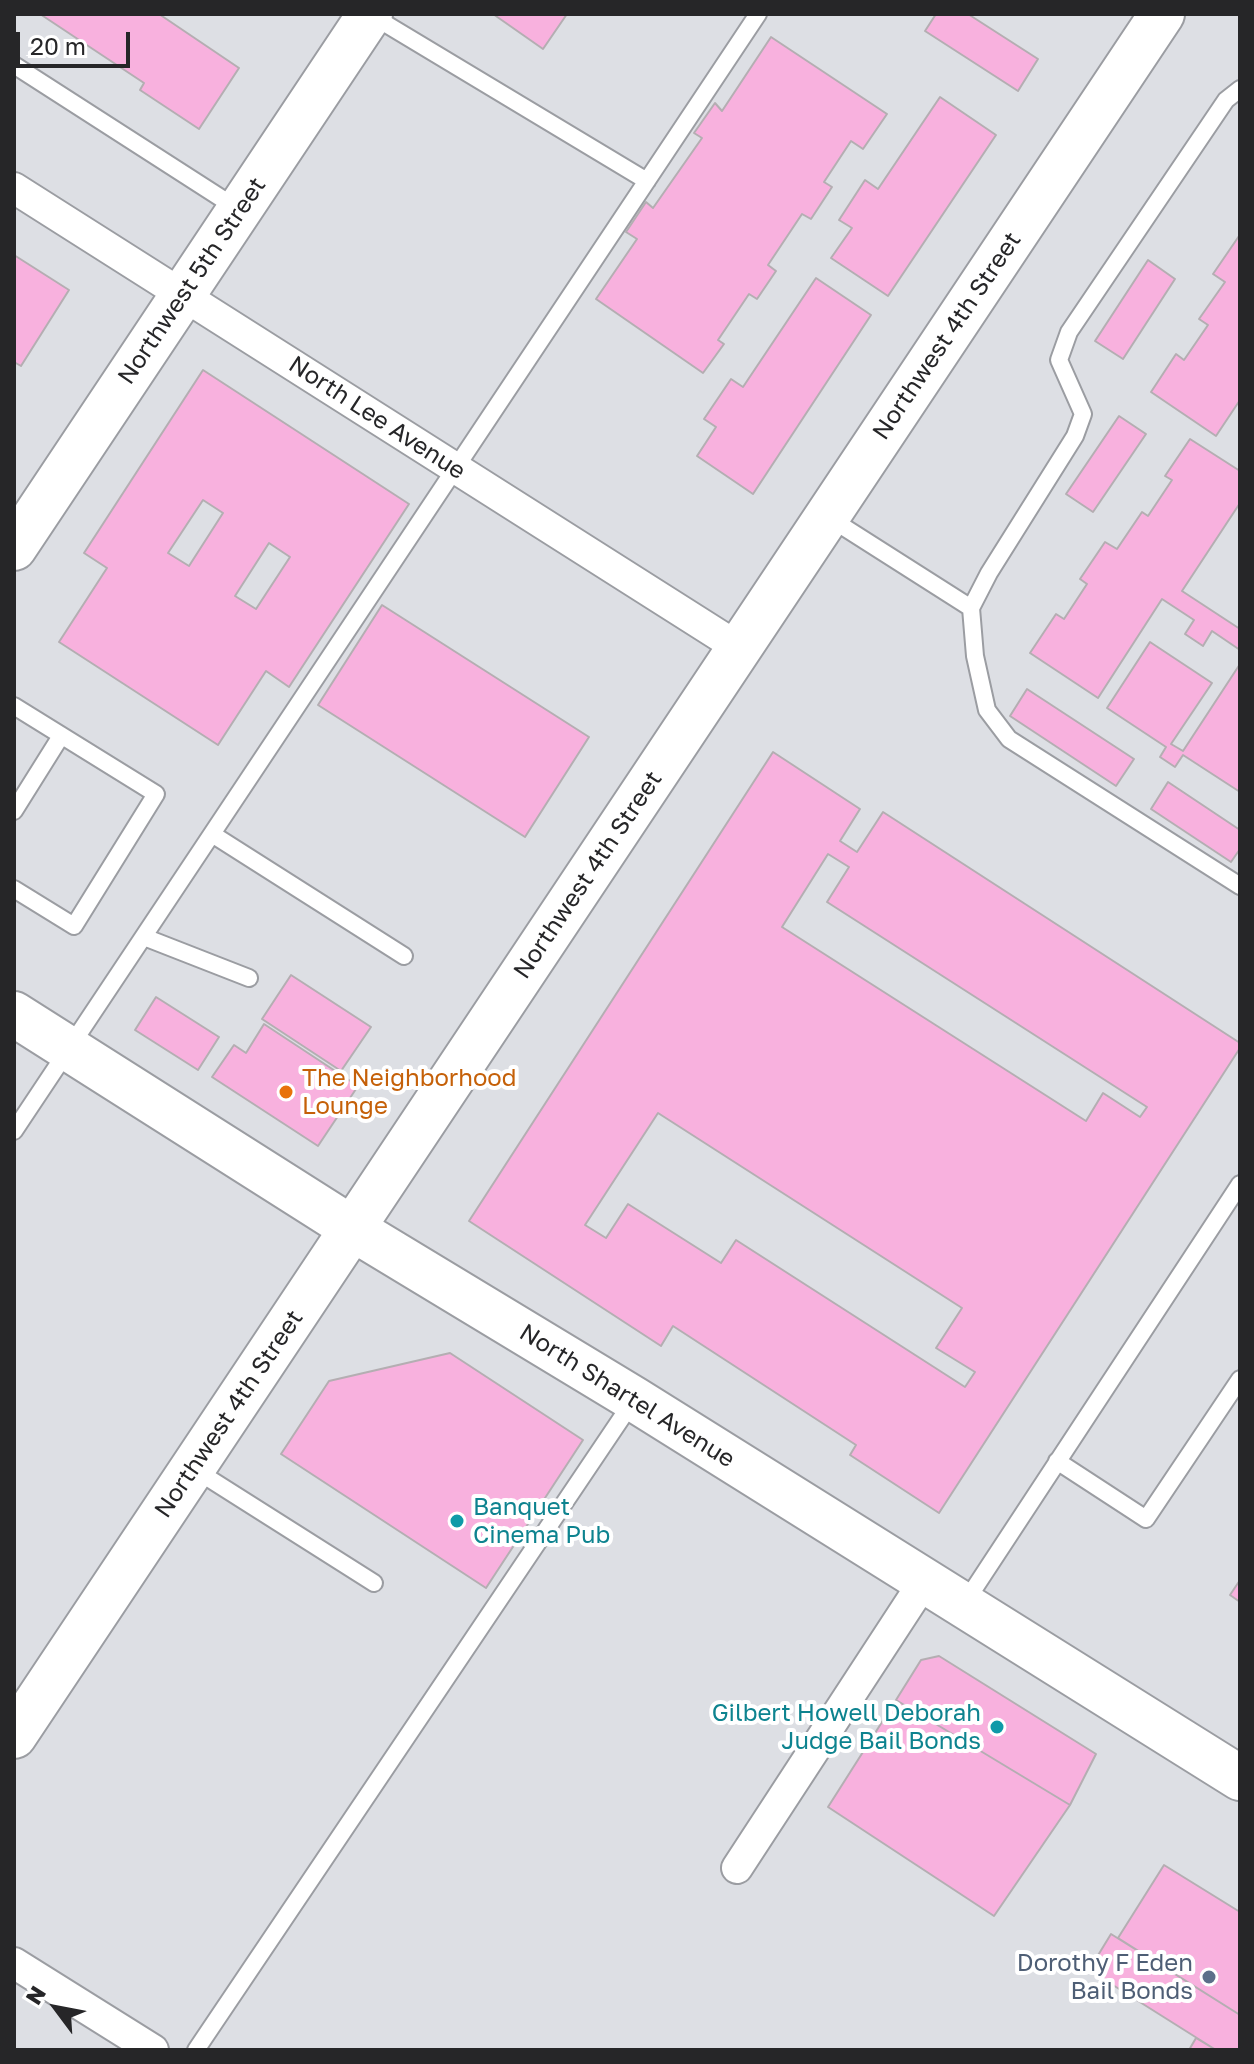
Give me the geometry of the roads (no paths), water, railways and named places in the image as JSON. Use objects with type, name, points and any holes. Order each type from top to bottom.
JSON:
[{"type":"main road","name":"Northwest 5th Street","points":[[14,548],[370,14]]},
{"type":"main road","name":"Northwest 4th Street","points":[[14,1736],[1162,14]]},
{"type":"main road","name":"North Shartel Avenue","points":[[14,1014],[353,1229],[634,1399],[1240,1778]]},
{"type":"street","name":"North Lee Avenue","points":[[14,188],[739,648]]},
{"type":"street","points":[[737,1868],[925,1580]]},
{"type":"street","points":[[14,1963],[153,2050]]},
{"type":"lane","points":[[370,14],[647,181]]},
{"type":"lane","points":[[14,1131],[758,14]]},
{"type":"lane","points":[[14,65],[239,210]]},
{"type":"lane","points":[[1240,89],[1226,100],[1069,332],[1059,360],[1083,414],[1075,436],[989,573],[971,608],[975,656],[987,710],[1009,739],[1240,886]]},
{"type":"lane","points":[[827,516],[971,608]]},
{"type":"lane","points":[[14,706],[156,794],[74,926],[14,889]]},
{"type":"lane","points":[[14,811],[61,736]]},
{"type":"lane","points":[[212,834],[404,956]]},
{"type":"lane","points":[[144,937],[249,978]]},
{"type":"lane","points":[[963,1605],[1240,1184]]},
{"type":"lane","points":[[1057,1461],[1146,1519],[1240,1379]]},
{"type":"lane","points":[[196,2050],[634,1399]]},
{"type":"lane","points":[[193,1468],[374,1583]]},
{"type":"place","name":"The Neighborhood Lounge","points":[[286,1092]]},
{"type":"place","name":"Banquet Cinema Pub","points":[[457,1521]]},
{"type":"place","name":"Gilbert Howell Deborah Judge Bail Bonds","points":[[997,1727]]},
{"type":"place","name":"Dorothy F Eden Bail Bonds","points":[[1209,1977]]}]
